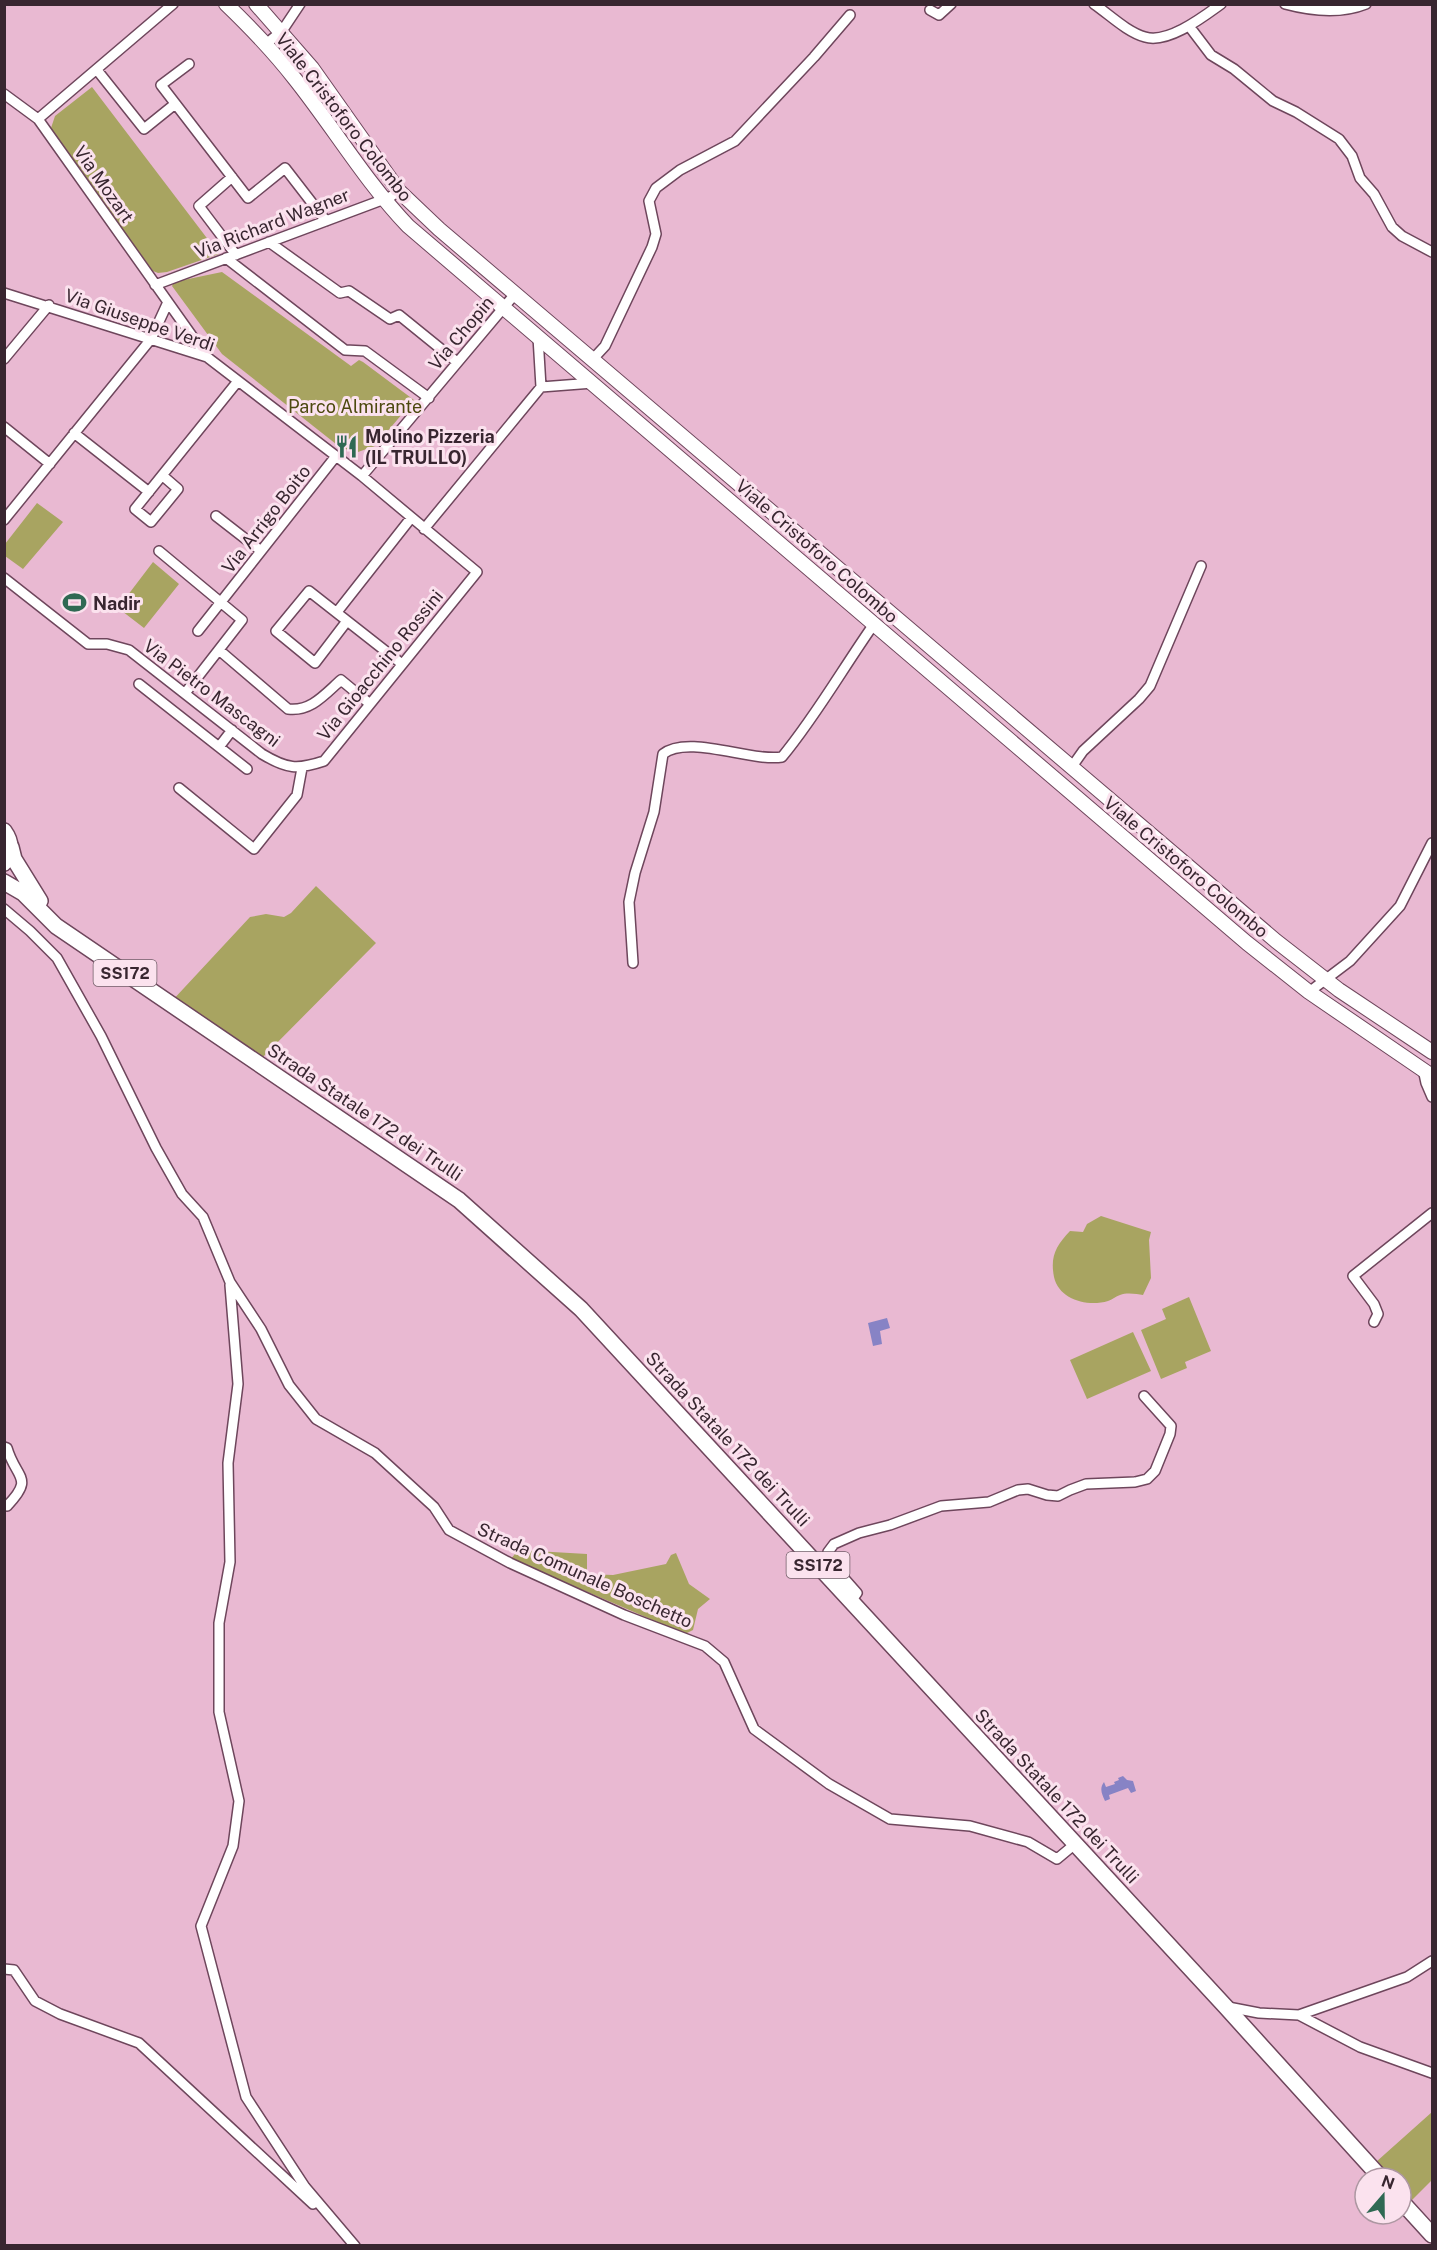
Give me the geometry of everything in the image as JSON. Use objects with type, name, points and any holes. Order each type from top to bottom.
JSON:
[{"type":"main road","name":"Viale Cristoforo Colombo","points":[[226,4],[266,44],[296,80],[383,200],[408,226],[1247,943],[1309,992],[1428,1072]]},
{"type":"main road","name":"Viale Cristoforo Colombo","points":[[256,4],[312,68],[399,191],[439,229],[1276,941],[1324,979],[1432,1052]]},
{"type":"main road","points":[[4,831],[9,839],[14,859],[56,926]]},
{"type":"main road","points":[[5,863],[11,847]]},
{"type":"main road","name":"Strada Statale 172 dei Trulli","points":[[4,882],[23,892],[56,926],[459,1200],[581,1309],[1370,2166]]},
{"type":"main road","points":[[1413,2214],[1432,2235]]},
{"type":"street","points":[[38,119],[173,4]]},
{"type":"street","points":[[266,44],[282,32],[300,4]]},
{"type":"street","points":[[930,10],[939,15],[951,4]]},
{"type":"street","points":[[1094,4],[1137,34],[1148,38],[1162,37],[1189,26],[1221,4]]},
{"type":"street","points":[[1285,4],[1300,9],[1332,11],[1355,9],[1366,4]]},
{"type":"street","points":[[592,360],[605,346],[652,247],[656,234],[649,201],[656,188],[680,170],[735,141],[850,15]]},
{"type":"street","points":[[1189,26],[1210,55],[1234,69],[1273,100],[1339,139],[1352,156],[1360,178],[1374,194],[1392,227],[1402,236],[1432,252]]},
{"type":"street","points":[[189,64],[161,86],[248,198],[285,168],[326,221]]},
{"type":"street","points":[[97,69],[144,129],[175,104]]},
{"type":"street","name":"Via Mozart","points":[[4,94],[38,119],[207,357]]},
{"type":"street","points":[[232,177],[199,206],[231,256],[345,350],[365,351],[429,398]]},
{"type":"street","name":"Via Richard Wagner","points":[[155,285],[383,200],[399,191]]},
{"type":"street","points":[[269,242],[340,292],[349,291],[390,319],[399,315],[457,362]]},
{"type":"street","name":"Via Giuseppe Verdi","points":[[4,293],[49,305],[207,357],[362,476],[477,572]]},
{"type":"street","name":"Via Chopin","points":[[362,476],[515,294]]},
{"type":"street","points":[[4,520],[151,339],[168,302]]},
{"type":"street","points":[[4,359],[49,305]]},
{"type":"street","points":[[424,529],[542,387],[538,337]]},
{"type":"street","points":[[163,476],[178,489],[151,522],[135,509],[238,381]]},
{"type":"street","points":[[542,387],[592,383]]},
{"type":"street","points":[[4,427],[50,464]]},
{"type":"street","points":[[74,433],[149,492]]},
{"type":"street","name":"Via Arrigo Boito","points":[[198,630],[336,456]]},
{"type":"street","points":[[216,516],[261,551]]},
{"type":"street","points":[[337,612],[411,518]]},
{"type":"street","name":"Via Arrigo Boito","points":[[159,551],[242,620],[186,692]]},
{"type":"street","points":[[812,572],[824,558]]},
{"type":"street","points":[[1071,768],[1083,751],[1150,687],[1200,566]]},
{"type":"street","name":"Via Gioacchino Rossini","points":[[302,768],[324,761],[477,572]]},
{"type":"street","name":"Via Pietro Mascagni","points":[[4,578],[88,644],[107,644],[129,650],[186,692],[262,754],[281,766],[302,768]]},
{"type":"street","points":[[347,621],[315,663],[276,631],[309,591],[402,664]]},
{"type":"street","points":[[633,963],[629,902],[635,873],[654,812],[663,754],[669,749],[705,747],[754,756],[782,758],[801,735],[874,624]]},
{"type":"street","points":[[219,650],[288,709],[301,711],[312,705],[341,680],[370,704]]},
{"type":"street","points":[[139,684],[247,769]]},
{"type":"street","points":[[219,747],[232,730]]},
{"type":"street","points":[[179,788],[254,849],[297,795],[302,768]]},
{"type":"street","points":[[1309,992],[1350,962],[1401,906],[1432,843]]},
{"type":"street","name":"Strada Comunale Boschetto","points":[[4,909],[57,958],[101,1036],[156,1148],[182,1194],[203,1217],[230,1282],[261,1329],[289,1385],[316,1419],[375,1454],[434,1507],[449,1530],[510,1563],[614,1610],[705,1647],[724,1662],[754,1729],[829,1784],[890,1819],[970,1826],[1028,1842],[1057,1858],[1075,1844]]},
{"type":"street","points":[[1428,1072],[1426,1083],[1432,1097]]},
{"type":"street","points":[[1374,1322],[1378,1314],[1374,1304],[1353,1276],[1432,1213]]},
{"type":"street","points":[[230,1282],[238,1384],[228,1463],[230,1562],[219,1623],[219,1712],[239,1801],[233,1846],[201,1926],[246,2097],[305,2187],[355,2246]]},
{"type":"street","points":[[851,1601],[857,1593],[827,1559],[828,1552],[834,1544],[859,1533],[890,1525],[941,1506],[989,1502],[1018,1490],[1028,1489],[1058,1496],[1086,1484],[1135,1482],[1147,1479],[1155,1471],[1171,1426],[1144,1396]]},
{"type":"street","points":[[4,1447],[7,1448],[23,1486],[7,1506]]},
{"type":"street","points":[[1225,2006],[1259,2013],[1299,2015],[1407,1977],[1432,1961]]},
{"type":"street","points":[[4,1969],[14,1970],[35,2001],[60,2014],[139,2043],[346,2235]]},
{"type":"street","points":[[1299,2015],[1360,2047],[1432,2073]]},
{"type":"green space","points":[[92,87],[219,254],[167,272],[153,271],[50,131],[55,116]]},
{"type":"green space","name":"Parco Almirante","points":[[222,272],[351,366],[359,360],[363,362],[414,400],[375,446],[358,452],[341,448],[222,354],[172,286],[174,282]]},
{"type":"green space","points":[[37,503],[63,522],[23,569],[5,556],[5,544]]},
{"type":"green space","points":[[153,562],[179,584],[144,628],[118,608]]},
{"type":"green space","points":[[316,886],[376,943],[259,1061],[171,1002],[250,917],[266,914],[284,917],[291,913]]},
{"type":"green space","points":[[1101,1216],[1151,1232],[1149,1240],[1151,1278],[1143,1295],[1126,1294],[1100,1303],[1083,1302],[1068,1296],[1057,1285],[1053,1263],[1061,1242],[1070,1231],[1083,1232],[1087,1224]]},
{"type":"green space","points":[[1189,1297],[1211,1351],[1185,1362],[1187,1368],[1161,1379],[1141,1330],[1166,1319],[1162,1309]]},
{"type":"green space","points":[[1133,1332],[1151,1371],[1087,1399],[1070,1360]]},
{"type":"green space","points":[[518,1550],[587,1554],[587,1574],[613,1575],[666,1564],[671,1555],[676,1553],[689,1584],[710,1599],[698,1609],[693,1630],[685,1634],[511,1559]]},
{"type":"green space","points":[[1432,2112],[1432,2180],[1413,2199],[1413,2166],[1380,2166],[1376,2162]]},
{"type":"shaded area","points":[[887,1318],[890,1328],[880,1331],[882,1344],[873,1346],[868,1323]]},
{"type":"shaded area","points":[[1123,1776],[1133,1781],[1136,1791],[1131,1793],[1128,1788],[1109,1795],[1110,1799],[1105,1801],[1101,1789],[1104,1782],[1106,1787],[1115,1784],[1118,1778]]},
{"type":"place","name":"Molino Pizzeria (IL TRULLO)","points":[[347,446]]},
{"type":"place","name":"Nadir","points":[[75,603]]}]
